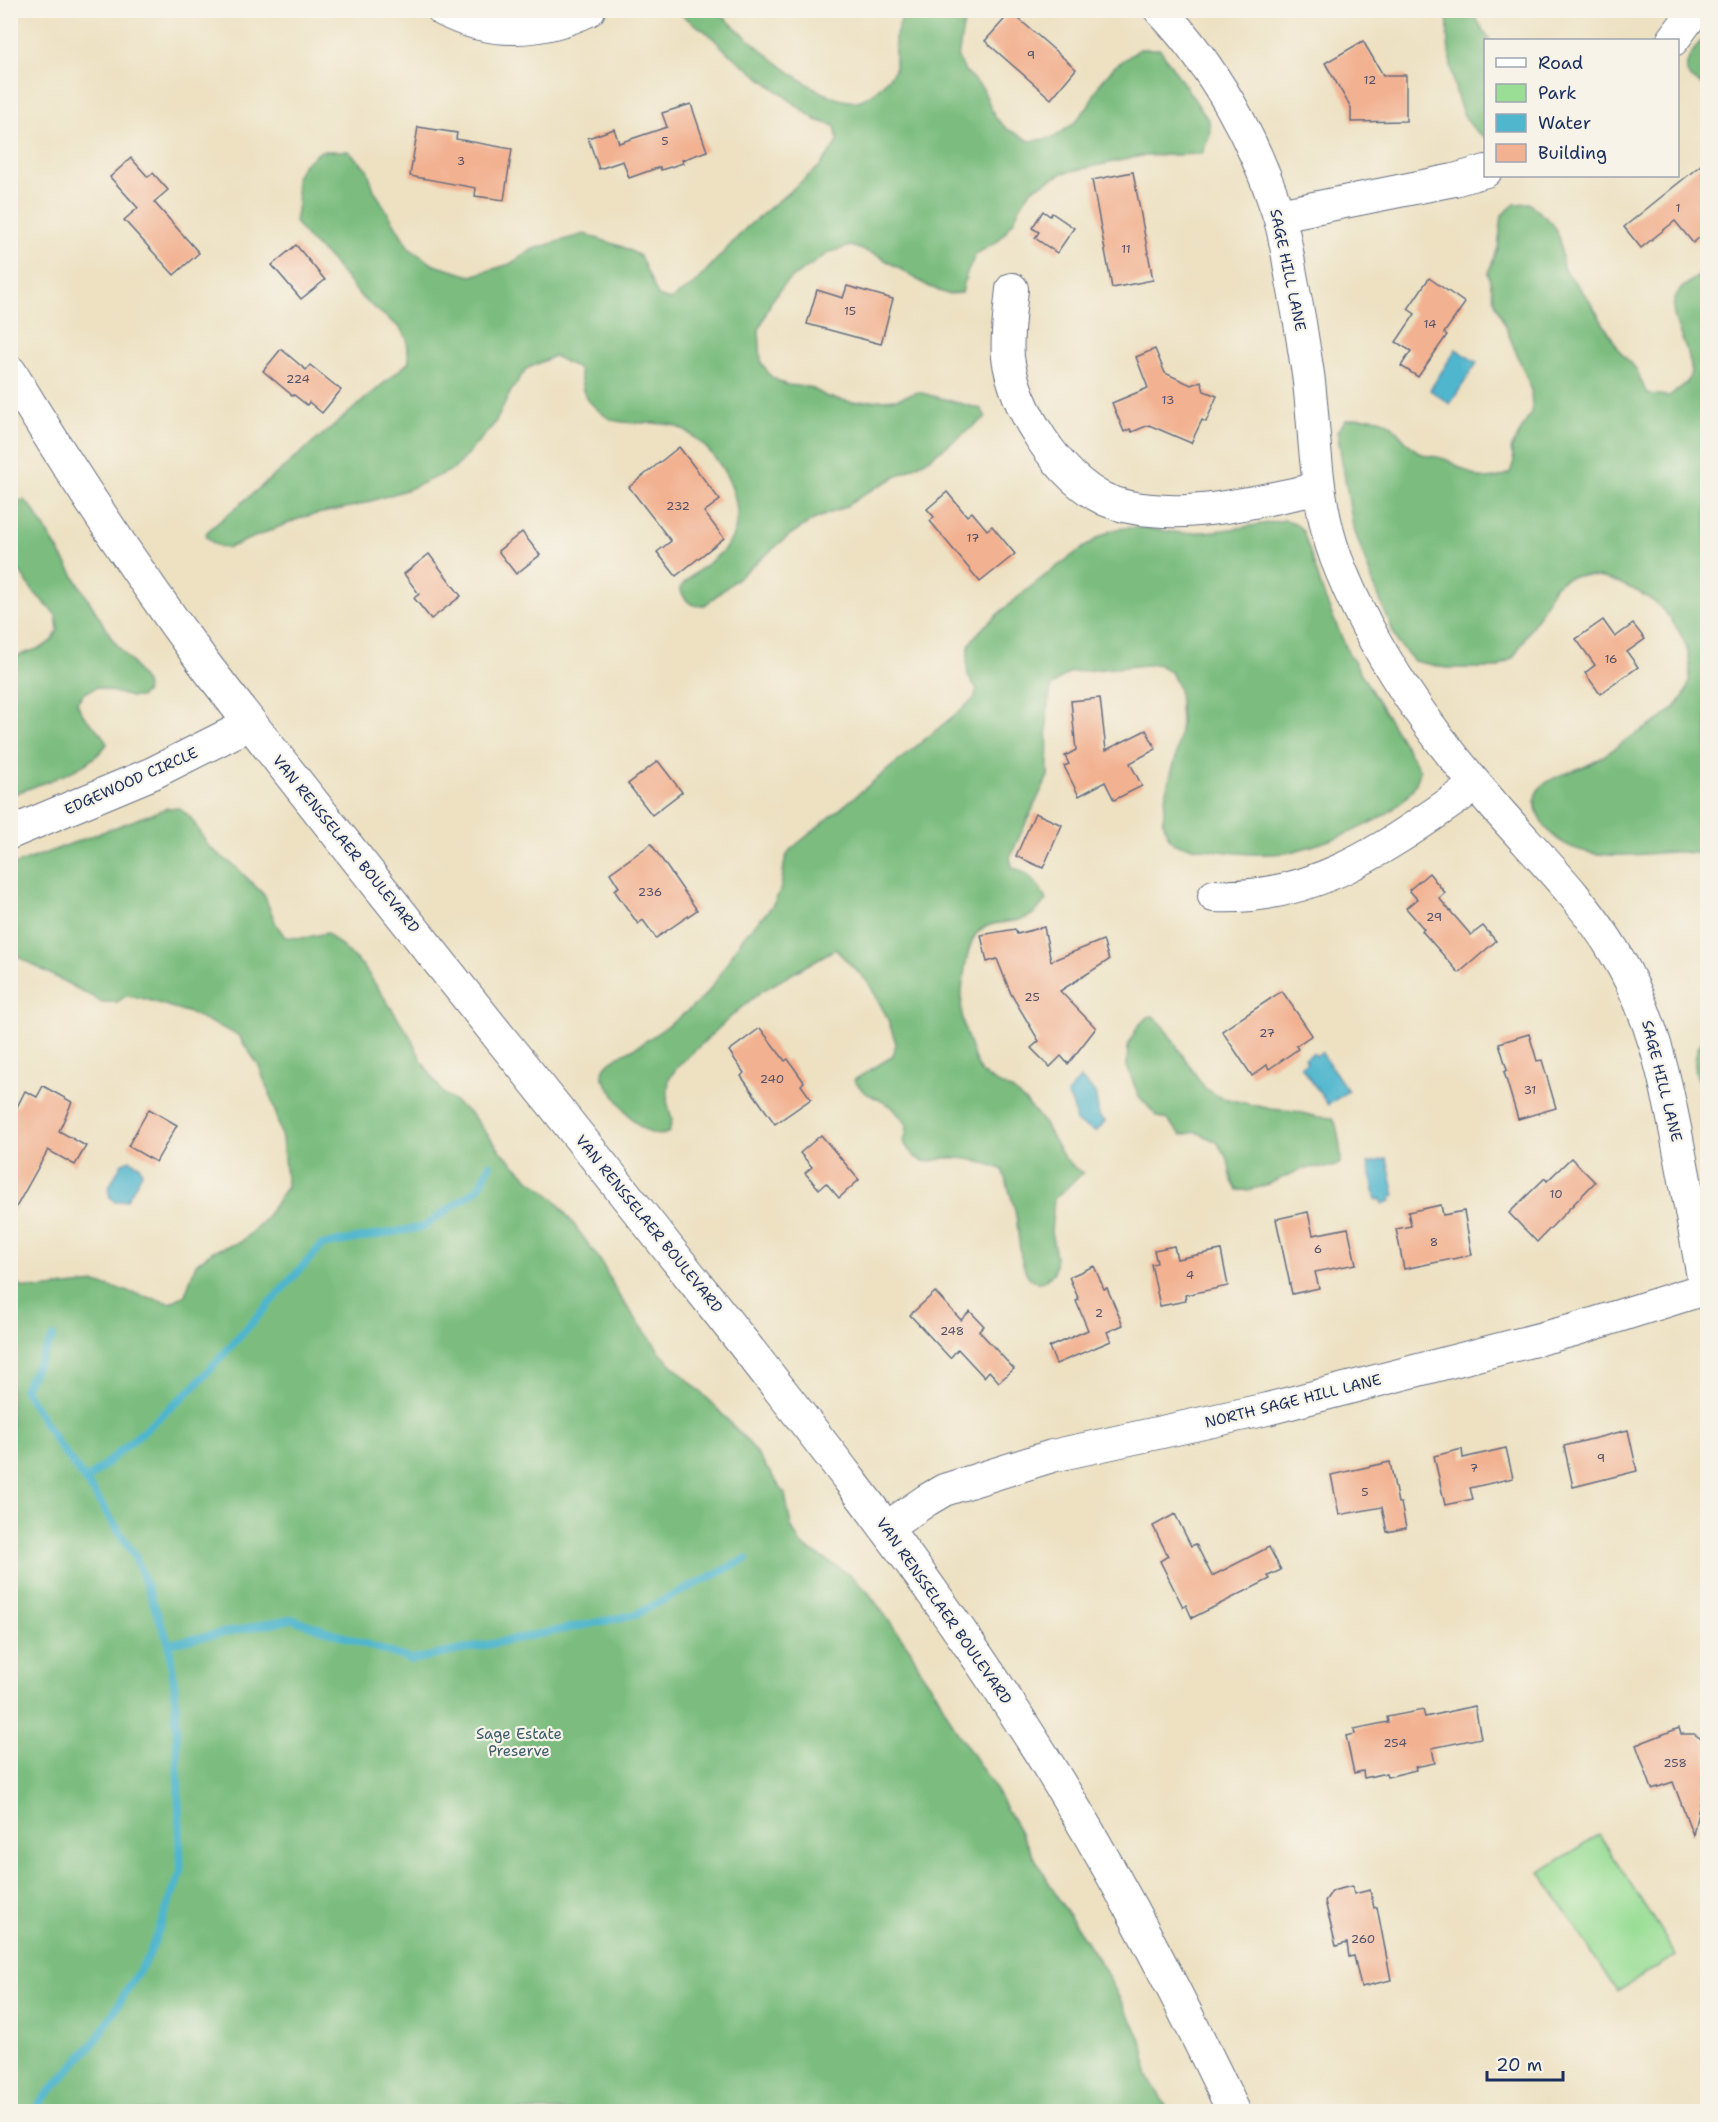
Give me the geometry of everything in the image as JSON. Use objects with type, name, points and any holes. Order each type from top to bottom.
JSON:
[{"type":"main road","name":"VAN RENSSELAER BOULEVARD","points":[[13,381],[72,473],[200,659],[756,1359],[952,1618],[1014,1711],[1107,1863],[1181,2001],[1234,2112]]},
{"type":"street","points":[[443,10],[476,25],[505,28],[545,25],[589,10]]},
{"type":"street","name":"SAGE HILL LANE","points":[[1160,10],[1195,51],[1218,86],[1259,162],[1279,215],[1299,314],[1308,375],[1318,489],[1330,540],[1346,582],[1371,635],[1444,746],[1590,916],[1617,955],[1633,986],[1645,1013],[1666,1084],[1706,1289]]},
{"type":"street","points":[[1674,39],[1695,10]]},
{"type":"street","points":[[1279,215],[1454,180],[1484,171]]},
{"type":"street","points":[[1012,289],[1008,355],[1015,390],[1049,449],[1068,471],[1096,494],[1128,507],[1176,512],[1212,508],[1318,489]]},
{"type":"street","name":"EDGEWOOD CIRCLE","points":[[10,833],[153,773],[250,724]]},
{"type":"street","points":[[1214,896],[1276,892],[1308,884],[1340,871],[1375,852],[1476,785]]},
{"type":"street","name":"NORTH SAGE HILL LANE","points":[[886,1528],[944,1490],[1052,1456],[1278,1406],[1574,1330],[1706,1289]]},
{"type":"green space","points":[[680,11],[717,11],[764,52],[806,83],[845,101],[860,100],[870,95],[895,70],[895,38],[904,11],[972,11],[963,27],[958,58],[965,71],[983,89],[995,117],[1007,129],[1030,141],[1053,138],[1073,124],[1088,107],[1099,85],[1114,67],[1140,49],[1160,49],[1209,121],[1210,134],[1202,154],[1141,156],[1063,173],[1032,189],[1013,222],[998,241],[976,254],[966,275],[962,293],[947,294],[928,286],[879,256],[851,246],[830,252],[786,282],[771,302],[759,330],[761,362],[771,377],[787,385],[810,387],[827,397],[852,402],[896,399],[918,392],[981,409],[986,417],[927,460],[845,507],[813,520],[791,534],[705,605],[700,606],[689,602],[680,588],[722,552],[735,530],[737,512],[734,494],[717,460],[704,445],[675,426],[659,423],[621,422],[608,418],[587,398],[579,369],[554,356],[526,369],[511,391],[495,423],[454,469],[409,489],[355,506],[303,517],[228,548],[218,546],[211,541],[206,536],[207,532],[409,362],[407,339],[400,328],[362,298],[295,222],[298,204],[296,177],[304,164],[321,151],[348,151],[367,169],[374,190],[409,248],[434,265],[471,276],[510,264],[533,249],[584,234],[623,247],[640,256],[658,296],[670,300],[694,284],[747,227],[820,166],[838,141],[835,126],[816,120],[728,53]]},
{"type":"green space","points":[[1444,11],[1471,11],[1489,39],[1484,39],[1484,136],[1475,130],[1461,109],[1454,82]]},
{"type":"green space","points":[[1707,33],[1708,88],[1692,79],[1687,72],[1691,54]]},
{"type":"green space","points":[[1529,203],[1552,223],[1560,239],[1563,268],[1587,297],[1621,353],[1636,369],[1647,394],[1669,396],[1687,382],[1691,372],[1690,361],[1676,324],[1675,300],[1684,286],[1707,270],[1707,852],[1616,855],[1578,850],[1562,842],[1548,831],[1535,804],[1537,792],[1545,784],[1601,758],[1665,716],[1683,697],[1687,688],[1690,661],[1685,643],[1678,630],[1660,607],[1649,598],[1617,582],[1583,576],[1568,578],[1556,585],[1514,657],[1497,668],[1446,668],[1414,661],[1398,643],[1353,526],[1337,431],[1346,420],[1380,419],[1392,426],[1410,446],[1420,453],[1447,460],[1477,477],[1491,479],[1510,473],[1514,461],[1511,449],[1532,410],[1531,388],[1495,302],[1488,273],[1498,248],[1502,215],[1515,204]]},
{"type":"green space","points":[[24,500],[33,509],[113,640],[147,686],[146,692],[140,697],[131,697],[97,687],[84,693],[77,702],[79,709],[107,744],[89,762],[77,769],[11,795],[11,658],[43,647],[52,640],[58,630],[56,615],[33,591],[11,559],[11,502]]},
{"type":"green space","points":[[1285,520],[1295,523],[1303,531],[1326,601],[1349,654],[1420,770],[1415,785],[1406,798],[1392,810],[1360,828],[1312,846],[1292,852],[1258,854],[1174,844],[1168,836],[1163,821],[1166,791],[1176,757],[1181,723],[1179,689],[1171,672],[1157,664],[1070,672],[1051,686],[1047,713],[1048,776],[1010,857],[1012,867],[1032,879],[1046,900],[1030,916],[990,925],[973,938],[967,959],[962,1008],[967,1037],[981,1072],[1013,1091],[1026,1103],[1045,1125],[1062,1154],[1083,1173],[1054,1199],[1051,1232],[1056,1256],[1054,1273],[1045,1280],[1037,1282],[1029,1277],[1025,1270],[1020,1251],[1015,1209],[1002,1169],[960,1158],[929,1162],[916,1158],[903,1141],[907,1124],[891,1106],[864,1092],[854,1080],[893,1056],[896,1043],[887,1017],[868,982],[835,949],[762,991],[680,1064],[669,1078],[667,1101],[672,1119],[669,1132],[659,1135],[649,1132],[622,1107],[603,1078],[606,1065],[668,1026],[704,996],[742,939],[776,900],[781,888],[785,860],[790,850],[974,699],[977,689],[968,675],[969,646],[976,636],[1011,603],[1059,565],[1113,530],[1131,528],[1186,533]]},
{"type":"green space","name":"Sage Estate Preserve","points":[[167,808],[179,808],[191,818],[209,847],[237,868],[264,895],[276,924],[285,937],[303,938],[327,933],[363,966],[410,1036],[423,1063],[442,1092],[472,1115],[499,1149],[530,1180],[557,1202],[600,1260],[619,1296],[663,1356],[749,1443],[785,1494],[791,1526],[801,1545],[849,1574],[868,1592],[911,1651],[957,1732],[989,1779],[1059,1900],[1103,1967],[1141,2039],[1146,2054],[1147,2075],[1169,2111],[11,2111],[11,1279],[22,1287],[39,1289],[95,1283],[170,1303],[185,1295],[196,1264],[213,1251],[241,1242],[265,1219],[287,1186],[282,1139],[274,1107],[259,1066],[238,1035],[190,1013],[142,998],[126,996],[117,1002],[102,1002],[11,953],[11,866]]},
{"type":"green space","points":[[1153,1016],[1161,1023],[1204,1087],[1219,1097],[1270,1109],[1333,1118],[1339,1140],[1340,1163],[1330,1167],[1308,1168],[1255,1189],[1237,1190],[1232,1181],[1228,1160],[1217,1142],[1196,1132],[1182,1135],[1167,1120],[1157,1116],[1138,1095],[1127,1066],[1128,1046],[1138,1026],[1148,1017]]},
{"type":"green space","points":[[1707,1035],[1707,1090],[1698,1078],[1695,1063],[1698,1048]]},
{"type":"green space","points":[[1599,1834],[1676,1955],[1617,1992],[1540,1872]]},
{"type":"water","points":[[1456,349],[1477,363],[1450,404],[1430,390]]},
{"type":"water","points":[[1321,1052],[1348,1091],[1328,1105],[1301,1066],[1307,1062],[1305,1058],[1313,1053],[1316,1056]]},
{"type":"water","points":[[1080,1078],[1095,1092],[1099,1116],[1105,1121],[1096,1132],[1076,1122],[1073,1105],[1067,1094]]},
{"type":"water","points":[[1387,1159],[1395,1196],[1391,1197],[1391,1201],[1382,1204],[1381,1199],[1376,1200],[1368,1163]]},
{"type":"water","points":[[130,1160],[139,1165],[142,1173],[127,1200],[115,1202],[110,1197],[108,1189],[122,1163]]},
{"type":"building","points":[[1011,12],[1076,69],[1051,99],[985,41]]},
{"type":"building","points":[[1363,41],[1383,75],[1406,75],[1406,121],[1351,122],[1351,108],[1325,63]]},
{"type":"building","points":[[691,104],[707,151],[682,160],[683,163],[661,170],[660,167],[629,178],[623,161],[599,169],[588,138],[614,129],[619,143],[667,127],[662,113]]},
{"type":"building","points":[[418,127],[457,133],[456,139],[512,149],[504,200],[475,196],[476,188],[410,176]]},
{"type":"building","points":[[131,158],[148,177],[153,173],[168,190],[154,202],[199,253],[174,275],[124,220],[138,208],[110,177]]},
{"type":"building","points":[[1707,160],[1707,231],[1693,243],[1675,221],[1641,248],[1624,227]]},
{"type":"building","points":[[1133,172],[1153,280],[1112,288],[1092,180]]},
{"type":"building","points":[[1043,211],[1050,216],[1052,213],[1074,228],[1057,253],[1035,238],[1039,232],[1032,228]]},
{"type":"building","points":[[296,245],[325,280],[301,299],[272,265]]},
{"type":"building","points":[[1429,278],[1465,303],[1444,333],[1447,335],[1418,377],[1401,366],[1411,351],[1396,342],[1415,314],[1408,309]]},
{"type":"building","points":[[847,286],[893,299],[881,344],[807,324],[817,290],[843,298]]},
{"type":"building","points":[[281,349],[306,370],[310,365],[341,390],[322,413],[309,402],[307,405],[293,396],[263,371]]},
{"type":"building","points":[[1155,349],[1165,373],[1191,385],[1201,381],[1204,391],[1217,396],[1206,422],[1202,420],[1191,443],[1149,425],[1132,432],[1130,429],[1124,432],[1112,403],[1148,388],[1136,357]]},
{"type":"building","points":[[679,447],[720,500],[704,512],[724,538],[676,576],[657,552],[671,541],[629,487]]},
{"type":"building","points":[[947,492],[967,516],[972,512],[987,530],[992,526],[1015,554],[980,582],[930,521],[934,517],[927,509]]},
{"type":"building","points":[[522,532],[540,555],[516,574],[498,551]]},
{"type":"building","points":[[429,554],[461,596],[431,619],[414,598],[419,594],[404,574]]},
{"type":"building","points":[[1603,620],[1615,637],[1633,624],[1645,639],[1627,652],[1638,667],[1600,694],[1585,673],[1595,665],[1576,639]]},
{"type":"building","points":[[1100,698],[1106,750],[1146,730],[1156,749],[1130,763],[1142,786],[1114,800],[1105,782],[1079,796],[1064,766],[1069,764],[1065,756],[1076,750],[1071,701]]},
{"type":"building","points":[[658,761],[682,792],[652,815],[628,784]]},
{"type":"building","points":[[1035,813],[1062,825],[1043,868],[1016,856]]},
{"type":"building","points":[[651,844],[697,910],[656,938],[643,920],[638,924],[614,890],[619,887],[610,873]]},
{"type":"building","points":[[1429,873],[1445,893],[1439,898],[1471,935],[1483,926],[1496,941],[1459,973],[1422,931],[1424,929],[1406,908],[1417,899],[1409,890]]},
{"type":"building","points":[[1044,927],[1051,961],[1103,940],[1109,960],[1060,991],[1096,1028],[1068,1064],[1061,1056],[1050,1067],[1031,1048],[1039,1041],[1011,994],[997,959],[987,962],[981,935],[1015,929],[1017,934]]},
{"type":"building","points":[[1282,991],[1312,1035],[1296,1046],[1298,1049],[1269,1069],[1267,1065],[1252,1076],[1222,1031]]},
{"type":"building","points":[[760,1028],[785,1061],[788,1059],[804,1082],[801,1085],[811,1099],[775,1124],[741,1076],[744,1073],[729,1051]]},
{"type":"building","points":[[1529,1034],[1537,1061],[1542,1060],[1556,1108],[1518,1119],[1504,1072],[1507,1070],[1499,1043]]},
{"type":"building","points":[[43,1086],[72,1102],[59,1131],[86,1146],[75,1165],[48,1150],[10,1218],[10,1104],[17,1107],[25,1091],[37,1097]]},
{"type":"building","points":[[149,1109],[177,1125],[156,1162],[128,1146]]},
{"type":"building","points":[[821,1135],[859,1180],[839,1198],[826,1183],[819,1189],[805,1173],[812,1167],[800,1153]]},
{"type":"building","points":[[1571,1158],[1595,1182],[1537,1242],[1509,1213],[1545,1178],[1547,1181]]},
{"type":"building","points":[[1441,1205],[1443,1215],[1464,1211],[1472,1255],[1404,1269],[1396,1229],[1411,1226],[1408,1212]]},
{"type":"building","points":[[1308,1212],[1313,1235],[1348,1228],[1356,1264],[1315,1272],[1319,1288],[1292,1294],[1276,1219]]},
{"type":"building","points":[[1174,1246],[1177,1259],[1221,1250],[1228,1286],[1185,1295],[1186,1301],[1160,1306],[1151,1264],[1157,1263],[1154,1250]]},
{"type":"building","points":[[1094,1266],[1104,1289],[1107,1288],[1123,1325],[1107,1332],[1111,1341],[1056,1364],[1049,1347],[1088,1330],[1069,1277]]},
{"type":"building","points":[[935,1292],[961,1320],[970,1311],[984,1326],[979,1331],[1014,1369],[999,1382],[989,1371],[984,1377],[958,1349],[950,1358],[910,1315]]},
{"type":"building","points":[[1628,1430],[1637,1471],[1573,1487],[1564,1446]]},
{"type":"building","points":[[1506,1448],[1513,1478],[1470,1488],[1473,1499],[1445,1505],[1434,1456],[1462,1449],[1463,1458]]},
{"type":"building","points":[[1390,1462],[1398,1503],[1401,1503],[1406,1528],[1387,1532],[1382,1507],[1339,1515],[1331,1475]]},
{"type":"building","points":[[1175,1514],[1191,1546],[1196,1544],[1212,1576],[1269,1547],[1281,1570],[1268,1576],[1270,1579],[1192,1618],[1186,1605],[1183,1607],[1160,1561],[1168,1556],[1153,1526]]},
{"type":"building","points":[[1475,1706],[1481,1738],[1432,1748],[1435,1763],[1415,1767],[1416,1770],[1387,1777],[1386,1773],[1364,1778],[1363,1771],[1354,1773],[1346,1736],[1355,1734],[1354,1729],[1388,1722],[1387,1717],[1423,1710],[1425,1717]]},
{"type":"building","points":[[1679,1728],[1681,1734],[1694,1734],[1707,1743],[1707,1783],[1704,1784],[1693,1835],[1673,1782],[1652,1789],[1636,1745]]},
{"type":"building","points":[[1352,1886],[1354,1894],[1370,1890],[1374,1908],[1377,1907],[1391,1980],[1361,1987],[1354,1956],[1349,1957],[1347,1943],[1336,1946],[1325,1901],[1332,1891]]},
{"type":"waterway","points":[[35,2112],[40,2102],[97,2039],[149,1955],[181,1872],[175,1691],[169,1644],[135,1556],[86,1481],[193,1388],[322,1245],[423,1227],[478,1189],[490,1165]]},
{"type":"waterway","points":[[53,1337],[24,1389],[58,1444],[86,1481]]},
{"type":"waterway","points":[[169,1644],[292,1619],[412,1660],[634,1615],[746,1559]]}]
